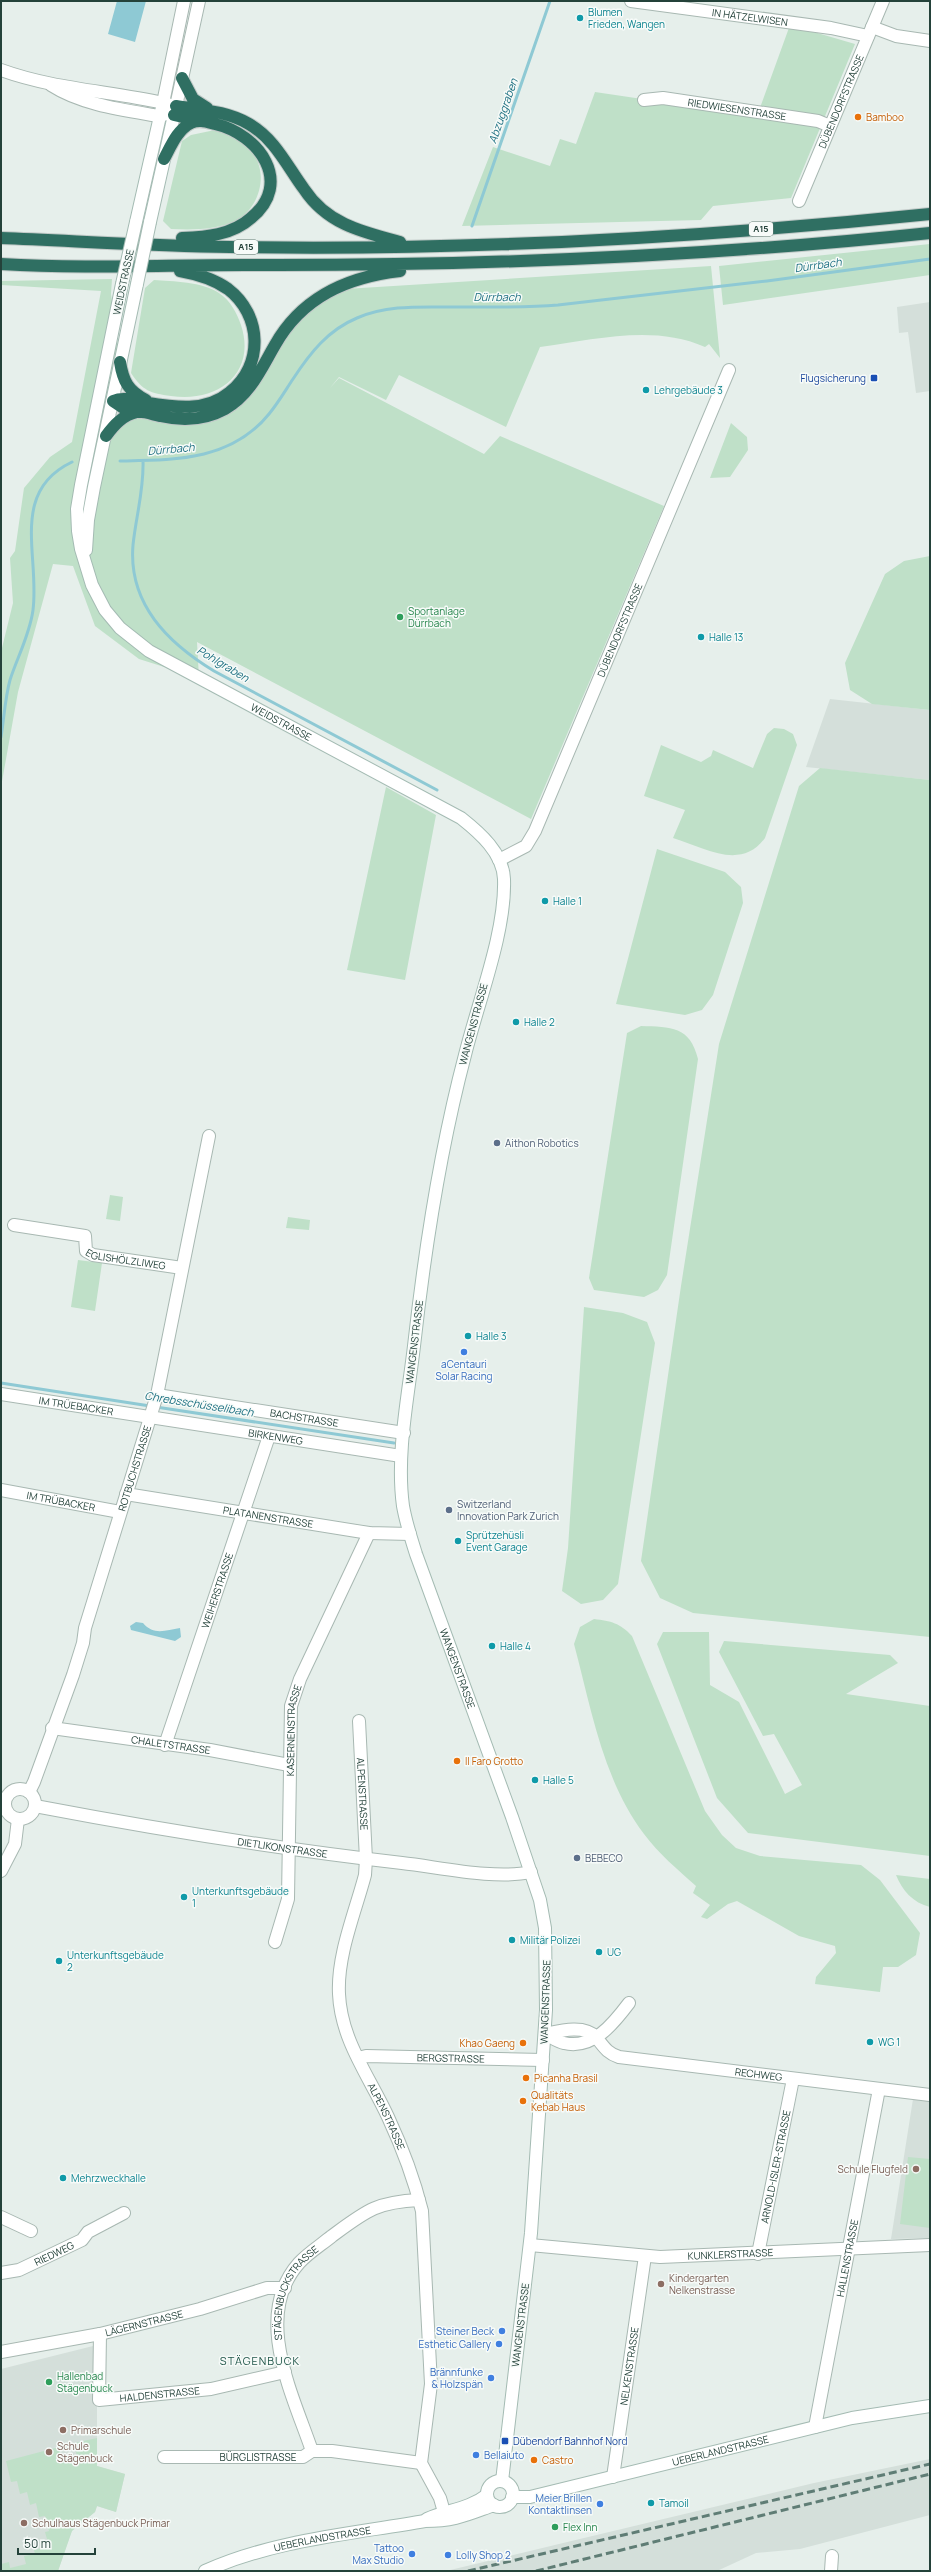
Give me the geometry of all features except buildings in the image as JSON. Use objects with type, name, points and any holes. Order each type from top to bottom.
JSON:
[{"type":"highway","points":[[182,78],[193,99],[213,111],[243,121],[265,136],[282,155],[308,196],[337,221],[357,231],[418,246]]},
{"type":"highway","points":[[168,110],[213,111]]},
{"type":"highway","points":[[123,242],[194,238],[225,232],[250,219],[262,206],[268,192],[270,178],[267,163],[259,149],[246,137],[234,131],[168,110]]},
{"type":"highway","points":[[164,159],[182,129],[190,123],[200,121]]},
{"type":"highway","name":"A15","points":[[1,238],[228,247],[418,246],[691,234],[930,214]]},
{"type":"highway","name":"A15","points":[[1,264],[159,267],[455,264],[706,252],[930,233]]},
{"type":"highway","points":[[113,401],[126,409],[169,418],[189,419],[204,417],[224,409],[246,392],[287,325],[318,296],[338,285],[373,275],[455,264]]},
{"type":"highway","points":[[113,401],[127,399],[152,404],[190,408],[208,404],[222,398],[235,388],[244,377],[250,364],[254,346],[254,329],[249,314],[230,290],[203,277],[159,267]]},
{"type":"highway","points":[[120,362],[122,379],[129,388],[152,404]]},
{"type":"highway","points":[[106,436],[120,420],[138,412]]},
{"type":"street","points":[[1,70],[51,85],[69,85],[168,110],[174,71],[172,58],[184,1]]},
{"type":"street","name":"WEIDSTRASSE","points":[[199,1],[182,78],[168,110],[136,222],[94,421],[78,509],[81,549],[92,585],[105,610],[120,628],[149,651],[436,803],[476,829],[499,860]]},
{"type":"street","name":"IN HÄTZELWISEN","points":[[631,1],[831,28],[870,31],[930,41]]},
{"type":"street","name":"DÜBENDORFSTRASSE","points":[[799,201],[883,1]]},
{"type":"street","name":"RIEDWIESENSTRASSE","points":[[644,100],[663,98],[818,121],[830,126]]},
{"type":"street","name":"WEIDSTRASSE","points":[[86,563],[88,520],[120,362],[164,159],[168,110]]},
{"type":"street","points":[[94,421],[105,406],[113,401],[107,390],[110,366],[107,359]]},
{"type":"street","name":"DÜBENDORFSTRASSE","points":[[499,860],[526,846],[535,831],[729,370]]},
{"type":"street","name":"WANGENSTRASSE","points":[[499,860],[504,877],[504,903],[460,1074],[436,1183],[426,1248],[402,1456],[403,1504],[410,1534],[531,1872],[540,1900],[545,1928],[547,1986],[530,2245],[502,2481]]},
{"type":"street","name":"ROTBUCHSTRASSE","points":[[29,1792],[34,1782],[52,1728],[76,1665],[85,1628],[120,1512],[157,1398],[209,1136]]},
{"type":"street","name":"EGLISHÖLZLIWEG","points":[[14,1225],[85,1236],[86,1252],[93,1255],[182,1268]]},
{"type":"street","name":"IM TRÜEBACKER","points":[[1,1394],[151,1414]]},
{"type":"street","name":"BACHSTRASSE","points":[[157,1398],[404,1433]]},
{"type":"street","name":"BIRKENWEG","points":[[151,1414],[269,1436],[402,1456]]},
{"type":"street","name":"WEIHERSTRASSE","points":[[166,1745],[269,1436]]},
{"type":"street","name":"IM TRÜBACKER","points":[[1,1490],[120,1512]]},
{"type":"street","name":"PLATANENSTRASSE","points":[[126,1494],[369,1533],[410,1534]]},
{"type":"street","name":"KASERNENSTRASSE","points":[[275,1942],[288,1898],[289,1721],[294,1693],[324,1625],[369,1533]]},
{"type":"street","name":"ALPENSTRASSE","points":[[359,1721],[366,1859],[364,1875],[340,1972],[341,2013],[345,2033],[388,2118],[419,2200],[424,2226],[431,2384],[421,2464]]},
{"type":"street","name":"CHALETSTRASSE","points":[[52,1728],[210,1750],[289,1765]]},
{"type":"street","points":[[14,1790],[29,1792],[34,1798],[35,1806],[31,1814],[18,1819],[6,1811],[3,1801],[14,1790]]},
{"type":"street","name":"DIETLIKONSTRASSE","points":[[35,1806],[288,1848],[366,1859],[472,1871],[515,1874],[531,1872]]},
{"type":"street","points":[[1,1871],[15,1844],[18,1819]]},
{"type":"street","points":[[544,2034],[564,2043],[587,2044],[616,2021],[629,2003]]},
{"type":"street","name":"RECHWEG","points":[[596,2037],[605,2050],[620,2057],[930,2095]]},
{"type":"street","name":"BERGSTRASSE","points":[[358,2058],[366,2056],[543,2060]]},
{"type":"street","name":"ARNOLD-ISLER-STRASSE","points":[[758,2254],[793,2079]]},
{"type":"street","name":"HALLENSTRASSE","points":[[814,2427],[879,2089]]},
{"type":"street","name":"STÄGENBUCKSTRASSE","points":[[312,2451],[285,2372],[277,2316],[279,2301],[299,2264],[361,2215],[388,2202],[419,2200]]},
{"type":"street","name":"RIEDWEG","points":[[1,2273],[19,2270],[82,2240],[88,2232],[124,2213]]},
{"type":"street","points":[[1,2217],[31,2231]]},
{"type":"street","name":"KUNKLERSTRASSE","points":[[530,2245],[645,2256],[758,2254],[930,2245]]},
{"type":"street","name":"NELKENSTRASSE","points":[[613,2477],[645,2256]]},
{"type":"street","name":"LÄGERNSTRASSE","points":[[1,2352],[100,2334],[200,2309],[268,2288],[285,2288]]},
{"type":"street","name":"HALDENSTRASSE","points":[[100,2334],[99,2400],[211,2389],[285,2372]]},
{"type":"street","name":"UEBERLANDSTRASSE","points":[[424,2521],[444,2512],[490,2500],[502,2506],[512,2497],[530,2497],[881,2412],[930,2406]]},
{"type":"street","name":"BÜRGLISTRASSE","points":[[164,2457],[303,2457],[312,2451],[363,2454],[421,2464]]},
{"type":"street","points":[[421,2464],[440,2498],[444,2512]]},
{"type":"street","points":[[502,2481],[510,2486],[512,2497]]},
{"type":"street","name":"UEBERLANDSTRASSE","points":[[490,2500],[491,2484],[502,2481]]},
{"type":"street","name":"UEBERLANDSTRASSE","points":[[205,2571],[218,2567],[240,2555],[273,2547],[424,2521],[446,2521],[458,2518],[490,2500]]},
{"type":"street","points":[[831,2571],[832,2556]]},
{"type":"shaded area","points":[[930,302],[930,391],[916,393],[908,332],[899,333],[897,307]]},
{"type":"shaded area","points":[[830,699],[930,710],[930,780],[806,767]]},
{"type":"shaded area","name":"Schule Flugfeld","points":[[913,2099],[930,2101],[930,2238],[891,2239]]},
{"type":"shaded area","name":"Schule Stägenbuck","points":[[93,2346],[97,2405],[97,2466],[125,2474],[116,2512],[97,2506],[95,2512],[72,2530],[58,2571],[1,2571],[1,2369]]},
{"type":"shaded area","points":[[930,2459],[930,2515],[800,2549],[756,2553],[717,2571],[446,2571],[814,2483]]},
{"type":"green space","points":[[790,25],[855,44],[791,198],[713,206],[701,220],[462,226],[493,147],[550,166],[560,139],[576,144],[595,92],[757,116]]},
{"type":"green space","points":[[215,130],[229,135],[245,145],[255,157],[261,177],[257,197],[245,214],[237,220],[222,226],[205,229],[171,229],[163,221],[182,141],[191,135]]},
{"type":"green space","points":[[930,244],[930,275],[723,305],[719,266]]},
{"type":"green space","points":[[711,266],[720,358],[709,344],[705,347],[685,340],[665,336],[623,336],[540,347],[506,427],[399,375],[386,400],[339,377],[330,388],[339,378],[484,454],[500,436],[664,506],[531,819],[197,642],[199,678],[139,659],[95,626],[73,566],[53,564],[18,692],[1,787],[1,652],[13,603],[10,558],[15,551],[24,488],[50,457],[72,442],[101,291],[1,285],[1,281],[112,279],[111,294],[120,362],[106,434],[129,415],[169,418],[218,413],[275,345],[329,290]]},
{"type":"green space","points":[[154,280],[205,286],[227,299],[235,311],[241,325],[244,342],[243,358],[238,371],[229,382],[218,390],[204,395],[188,397],[164,395],[152,392],[143,387],[131,373],[145,288]]},
{"type":"green space","points":[[731,423],[747,437],[748,450],[730,477],[710,478]]},
{"type":"green space","points":[[930,556],[930,710],[872,704],[850,690],[845,663],[885,574],[904,561]]},
{"type":"green space","points":[[774,728],[784,729],[793,734],[797,745],[765,838],[755,848],[745,853],[734,855],[710,851],[673,838],[685,810],[644,796],[661,745],[701,762],[711,756],[713,750],[753,768],[767,734]]},
{"type":"green space","points":[[820,768],[930,780],[930,1637],[693,1613],[660,1598],[641,1561],[681,1286],[719,1044],[799,786]]},
{"type":"green space","points":[[386,787],[436,815],[405,980],[347,970]]},
{"type":"green space","points":[[657,849],[725,872],[741,887],[743,903],[713,995],[702,1010],[685,1015],[616,1004]]},
{"type":"green space","points":[[641,1026],[678,1030],[690,1040],[698,1059],[667,1275],[658,1290],[644,1297],[594,1290],[589,1278],[627,1033]]},
{"type":"green space","points":[[110,1195],[123,1197],[120,1221],[106,1219]]},
{"type":"green space","points":[[288,1217],[310,1220],[309,1230],[286,1228]]},
{"type":"green space","points":[[78,1260],[102,1263],[95,1311],[71,1307]]},
{"type":"green space","points":[[584,1307],[623,1313],[647,1322],[655,1343],[618,1584],[603,1600],[581,1604],[562,1591],[568,1548]]},
{"type":"green space","points":[[594,1619],[615,1623],[632,1636],[705,1811],[722,1835],[736,1848],[760,1856],[861,1865],[880,1880],[920,1933],[916,1955],[898,1967],[883,1967],[880,1992],[815,1984],[816,1977],[836,1953],[835,1946],[799,1936],[737,1901],[728,1904],[707,1919],[701,1917],[710,1905],[693,1893],[696,1886],[662,1855],[644,1834],[618,1791],[608,1767],[593,1718],[574,1644],[580,1627]]},
{"type":"green space","points":[[663,1632],[709,1632],[710,1685],[739,1702],[785,1794],[802,1785],[774,1734],[763,1736],[719,1652],[724,1641],[890,1655],[898,1663],[846,1694],[930,1706],[930,1856],[748,1833],[717,1798],[657,1644]]},
{"type":"green space","points":[[896,1875],[930,1879],[930,1907],[913,1899],[901,1886]]},
{"type":"green space","points":[[908,2157],[930,2159],[930,2228],[900,2224]]},
{"type":"green space","points":[[97,2438],[97,2466],[125,2474],[116,2512],[97,2506],[95,2512],[72,2531],[58,2571],[1,2571],[1,2564],[9,2562],[10,2568],[26,2564],[24,2556],[35,2554],[34,2550],[49,2546],[45,2532],[49,2531],[45,2516],[39,2517],[36,2503],[30,2505],[27,2492],[20,2494],[17,2481],[11,2482],[6,2461],[59,2447],[62,2460],[77,2457],[74,2443]]},
{"type":"water","points":[[117,1],[146,1],[135,42],[108,34]]},
{"type":"water","points":[[136,1622],[143,1623],[151,1630],[156,1631],[180,1628],[181,1637],[175,1641],[131,1630],[130,1626]]},
{"type":"waterway","name":"Abzuggraben","points":[[472,226],[550,1]]},
{"type":"waterway","name":"Dürrbach","points":[[120,461],[161,460],[201,455],[220,449],[237,441],[254,429],[269,414],[299,369],[320,343],[347,323],[357,318],[380,311],[415,307],[518,307],[558,305],[767,281],[930,259]]},
{"type":"waterway","name":"Pohlgraben","points":[[143,461],[141,493],[134,534],[133,566],[137,586],[144,603],[154,620],[181,648],[214,671],[437,790]]},
{"type":"waterway","name":"Dürrbach","points":[[1,737],[8,687],[26,637],[33,610],[34,589],[32,527],[34,508],[40,490],[53,475],[72,462]]},
{"type":"waterway","name":"Chrebsschüsselibach","points":[[1,1383],[150,1406]]},
{"type":"waterway","name":"Chrebsschüsselibach","points":[[156,1407],[394,1443]]},
{"type":"railway","points":[[468,2571],[930,2464]]},
{"type":"railway","points":[[536,2571],[930,2474]]},
{"type":"place","name":"Blumen Frieden, Wangen","points":[[580,18]]},
{"type":"place","name":"Bamboo","points":[[858,117]]},
{"type":"place","name":"Flugsicherung","points":[[874,378]]},
{"type":"place","name":"Lehrgebäude 3","points":[[646,390]]},
{"type":"place","name":"Sportanlage Dürrbach","points":[[400,617]]},
{"type":"place","name":"Halle 13","points":[[701,637]]},
{"type":"place","name":"Halle 1","points":[[545,901]]},
{"type":"place","name":"Halle 2","points":[[516,1022]]},
{"type":"place","name":"Aithon Robotics","points":[[497,1143]]},
{"type":"place","name":"Halle 3","points":[[468,1336]]},
{"type":"place","name":"aCentauri Solar Racing","points":[[464,1352]]},
{"type":"place","name":"Switzerland Innovation Park Zurich","points":[[449,1510]]},
{"type":"place","name":"Sprützehüsli Event Garage","points":[[458,1541]]},
{"type":"place","name":"Halle 4","points":[[492,1646]]},
{"type":"place","name":"Il Faro Grotto","points":[[457,1761]]},
{"type":"place","name":"Halle 5","points":[[535,1780]]},
{"type":"place","name":"BEBECO","points":[[577,1858]]},
{"type":"place","name":"Unterkunftsgebäude 1","points":[[184,1897]]},
{"type":"place","name":"Militär Polizei","points":[[512,1940]]},
{"type":"place","name":"UG","points":[[599,1952]]},
{"type":"place","name":"Unterkunftsgebäude 2","points":[[59,1961]]},
{"type":"place","name":"WG 1","points":[[870,2042]]},
{"type":"place","name":"Khao Gaeng","points":[[523,2043]]},
{"type":"place","name":"Picanha Brasil","points":[[526,2078]]},
{"type":"place","name":"Qualitäts Kebab Haus","points":[[523,2101]]},
{"type":"place","name":"Schule Flugfeld","points":[[916,2169]]},
{"type":"place","name":"Mehrzweckhalle","points":[[63,2178]]},
{"type":"place","name":"Kindergarten Nelkenstrasse","points":[[661,2284]]},
{"type":"place","name":"Steiner Beck","points":[[502,2331]]},
{"type":"place","name":"Esthetic Gallery","points":[[499,2344]]},
{"type":"place","name":"Brännfunke & Holzspän","points":[[491,2378]]},
{"type":"place","name":"Hallenbad Stägenbuck","points":[[49,2382]]},
{"type":"place","name":"Primarschule","points":[[63,2430]]},
{"type":"place","name":"Dübendorf Bahnhof Nord","points":[[505,2441]]},
{"type":"place","name":"Schule Stägenbuck","points":[[49,2452]]},
{"type":"place","name":"Bellaiuto","points":[[476,2455]]},
{"type":"place","name":"Castro","points":[[534,2460]]},
{"type":"place","name":"Tamoil","points":[[651,2503]]},
{"type":"place","name":"Meier Brillen Kontaktlinsen","points":[[600,2504]]},
{"type":"place","name":"Schulhaus Stägenbuck Primar","points":[[24,2523]]},
{"type":"place","name":"Flex Inn","points":[[555,2527]]},
{"type":"place","name":"Tattoo Max Studio","points":[[412,2554]]},
{"type":"place","name":"Lolly Shop 2","points":[[448,2555]]},
{"type":"district","name":"STÄGENBUCK","points":[[260,2361]]}]
